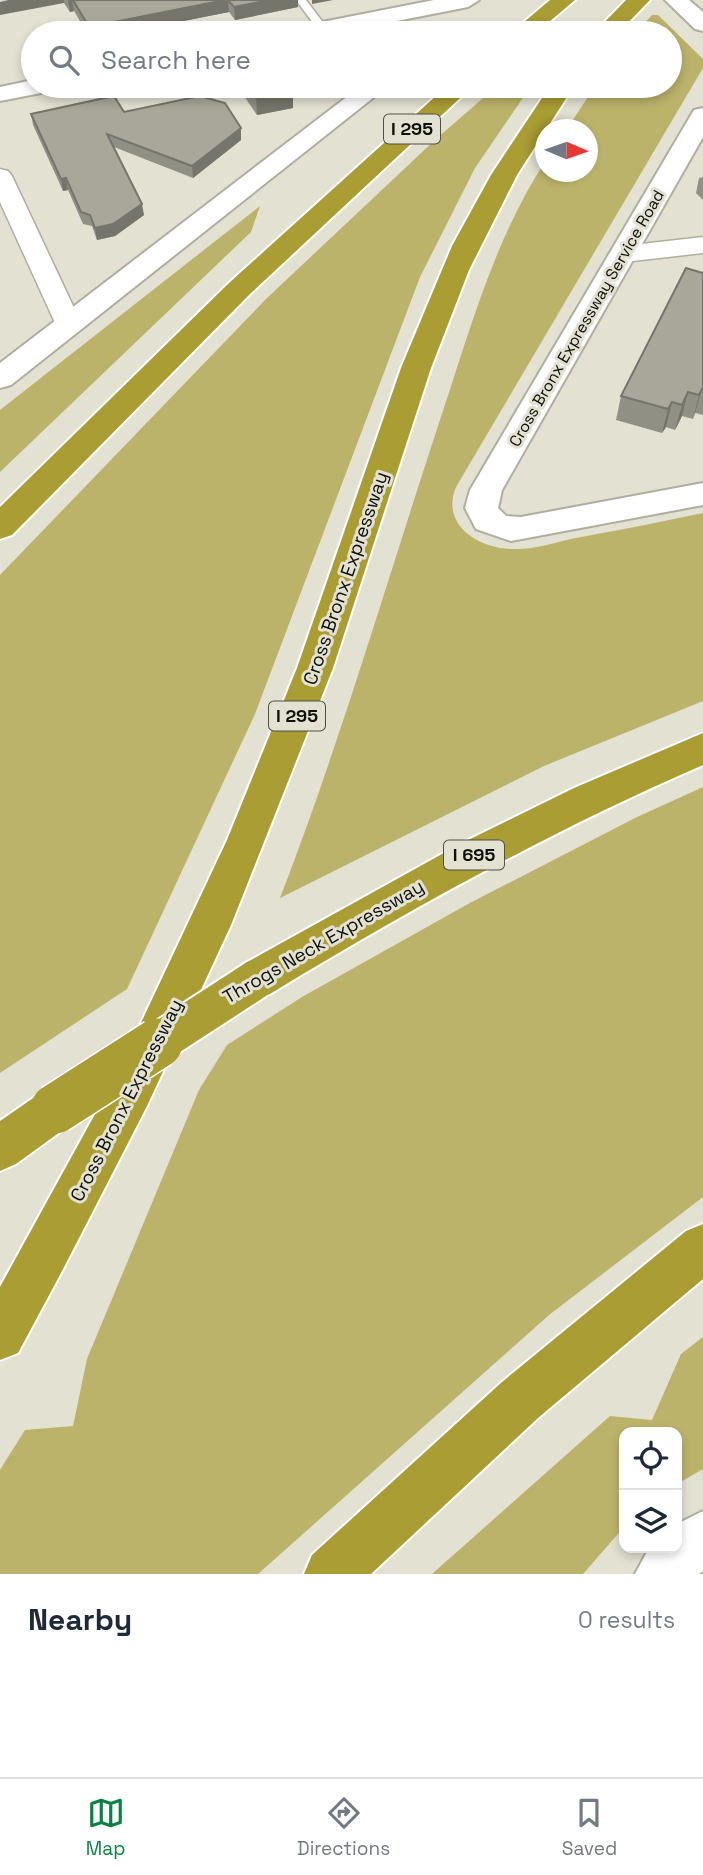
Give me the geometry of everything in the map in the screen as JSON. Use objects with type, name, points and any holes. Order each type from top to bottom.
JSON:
[{"type":"highway","points":[[537,21],[564,0]]},
{"type":"highway","points":[[617,21],[639,0]]},
{"type":"highway","name":"I 295","points":[[0,527],[239,289],[448,98]]},
{"type":"highway","name":"Cross Bronx Expressway","points":[[0,1335],[112,1131],[206,938],[256,822],[315,667],[455,270],[506,169],[554,98]]},
{"type":"highway","name":"Throgs Neck Expressway","points":[[0,1148],[55,1109],[254,980],[479,853],[590,798],[703,748]]},
{"type":"highway","points":[[331,1574],[520,1400],[703,1248]]},
{"type":"street","points":[[363,21],[468,0]]},
{"type":"street","points":[[458,21],[484,0]]},
{"type":"street","points":[[676,0],[703,24]]},
{"type":"street","points":[[0,94],[21,90]]},
{"type":"street","points":[[0,378],[361,98]]},
{"type":"street","name":"Cross Bronx Expressway Service Road","points":[[703,115],[486,490],[480,510],[488,523],[503,529],[521,529],[703,494]]},
{"type":"street","points":[[0,176],[69,325]]},
{"type":"street","points":[[624,254],[703,245]]},
{"type":"street","points":[[662,1574],[677,1558],[703,1538]]},
{"type":"lane","points":[[301,0],[309,21]]},
{"type":"shaded area","points":[[652,15],[658,15],[664,21],[647,21]]},
{"type":"shaded area","points":[[682,38],[703,59],[703,68],[456,487],[452,501],[453,513],[466,532],[488,545],[513,549],[537,547],[703,513],[703,701],[544,766],[280,898],[343,722],[483,290],[535,179],[535,182],[598,182],[598,119],[574,119],[587,98],[682,98]]},
{"type":"shaded area","points":[[483,98],[523,98],[475,168],[420,277],[255,714],[127,989],[0,1073],[0,575],[266,299]]},
{"type":"shaded area","points":[[260,206],[251,232],[0,472],[0,410]]},
{"type":"shaded area","points":[[703,787],[703,1197],[549,1315],[258,1574],[0,1574],[0,1470],[25,1430],[73,1426],[87,1359],[199,1090],[227,1045],[302,997],[468,904],[635,818]]},
{"type":"shaded area","points":[[703,1337],[703,1469],[682,1481],[682,1427],[619,1427],[619,1533],[583,1574],[432,1574],[610,1416],[652,1420],[681,1354]]},
{"type":"building","points":[[73,0],[225,0],[119,21],[85,21]]},
{"type":"building","points":[[228,0],[270,0],[234,7]]},
{"type":"building","points":[[105,98],[115,98],[124,112],[190,98],[207,98],[225,103],[241,128],[192,166],[107,134],[142,204],[113,224],[95,228],[90,215],[81,212],[66,178],[61,179],[31,114]]},
{"type":"building","points":[[686,268],[703,273],[703,389],[699,395],[688,392],[682,405],[672,402],[668,409],[621,396]]}]
